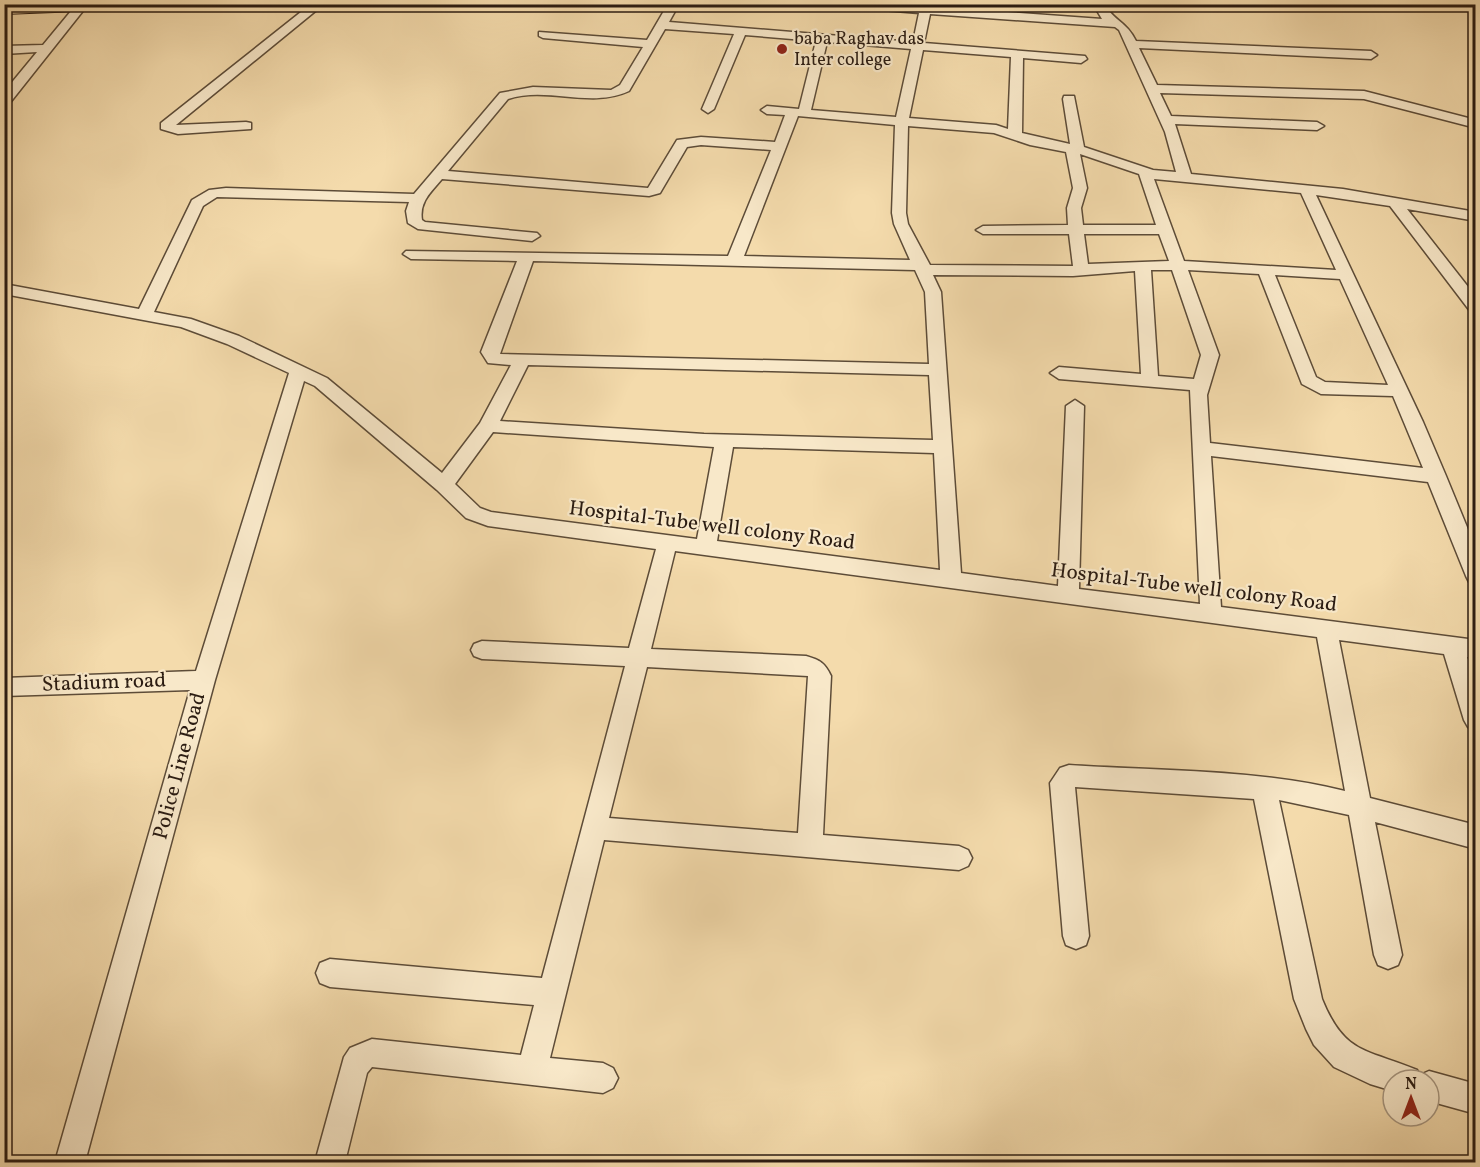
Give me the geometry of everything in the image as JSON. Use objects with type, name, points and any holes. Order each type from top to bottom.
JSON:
[{"type":"main road","points":[[4,10],[153,5]]},
{"type":"street","points":[[246,126],[177,130],[166,126],[318,4]]},
{"type":"street","points":[[532,236],[423,226],[415,222],[413,211],[418,198],[504,96],[521,90],[612,94],[620,92],[625,88],[652,44],[674,4]]},
{"type":"street","points":[[845,4],[894,6],[925,11],[969,9],[1055,21],[1117,24]]},
{"type":"street","points":[[1054,4],[1055,21]]},
{"type":"street","points":[[1098,4],[1107,18],[1124,28],[1167,120],[1179,151],[1185,178]]},
{"type":"street","points":[[4,101],[47,48],[75,7]]},
{"type":"street","points":[[925,11],[902,121],[899,213],[903,230],[923,267],[933,292],[951,580]]},
{"type":"street","points":[[663,25],[1081,59]]},
{"type":"street","points":[[708,109],[741,32]]},
{"type":"street","points":[[543,34],[652,44]]},
{"type":"street","points":[[734,261],[779,146],[798,113],[822,39]]},
{"type":"street","points":[[1131,44],[1371,55]]},
{"type":"street","points":[[4,50],[47,48]]},
{"type":"street","points":[[1015,134],[1017,55]]},
{"type":"street","points":[[1152,89],[1364,95],[1476,124]]},
{"type":"street","points":[[1069,99],[1080,188],[1074,208],[1081,270]]},
{"type":"street","points":[[768,110],[996,129],[1035,142],[1075,149],[1145,172],[1307,190],[1476,217]]},
{"type":"street","points":[[1167,120],[1317,126]]},
{"type":"street","points":[[438,174],[649,192],[655,190],[682,143],[701,141],[779,146]]},
{"type":"street","points":[[1145,172],[1210,355],[1210,367],[1199,386],[1211,614]]},
{"type":"street","points":[[1307,190],[1400,391],[1476,576]]},
{"type":"street","points":[[144,316],[197,203],[204,197],[226,192],[418,198]]},
{"type":"street","points":[[1395,203],[1476,309]]},
{"type":"street","points":[[983,230],[1166,230]]},
{"type":"street","points":[[411,254],[1081,270],[1179,265],[1347,275]]},
{"type":"street","points":[[527,256],[490,352],[494,359],[938,370]]},
{"type":"street","points":[[1143,266],[1150,381]]},
{"type":"street","points":[[1265,270],[1308,380],[1321,388],[1400,391]]},
{"type":"street","name":"Hospital-Tube well colony Road","points":[[4,290],[185,323],[233,339],[321,382],[444,485],[473,513],[488,519],[1464,647]]},
{"type":"street","points":[[444,485],[488,426],[522,361]]},
{"type":"street","name":"Police Line Road","points":[[70,1162],[204,680],[298,371]]},
{"type":"street","points":[[1059,373],[1199,386]]},
{"type":"street","points":[[1068,596],[1075,406]]},
{"type":"street","points":[[488,426],[725,440],[943,447]]},
{"type":"street","points":[[705,549],[725,440]]},
{"type":"street","points":[[1201,448],[1436,476]]},
{"type":"street","points":[[532,1070],[667,544]]},
{"type":"street","points":[[1326,629],[1388,955]]},
{"type":"street","points":[[1464,647],[1476,720]]},
{"type":"street","points":[[482,650],[806,665],[816,669],[820,676],[810,847]]},
{"type":"street","name":"Stadium road","points":[[4,687],[204,680]]},
{"type":"street","points":[[1076,936],[1062,783],[1069,776],[1264,788],[1316,795],[1476,837]]},
{"type":"street","points":[[1264,788],[1308,999],[1318,1029],[1334,1050],[1358,1066],[1381,1073]]},
{"type":"street","points":[[594,828],[959,858]]},
{"type":"street","points":[[330,973],[551,993]]},
{"type":"street","points":[[330,1162],[354,1067],[360,1058],[372,1053],[603,1078]]},
{"type":"street","points":[[1441,1089],[1476,1099]]},
{"type":"place","name":"baba Raghav das Inter college","points":[[782,49]]}]
